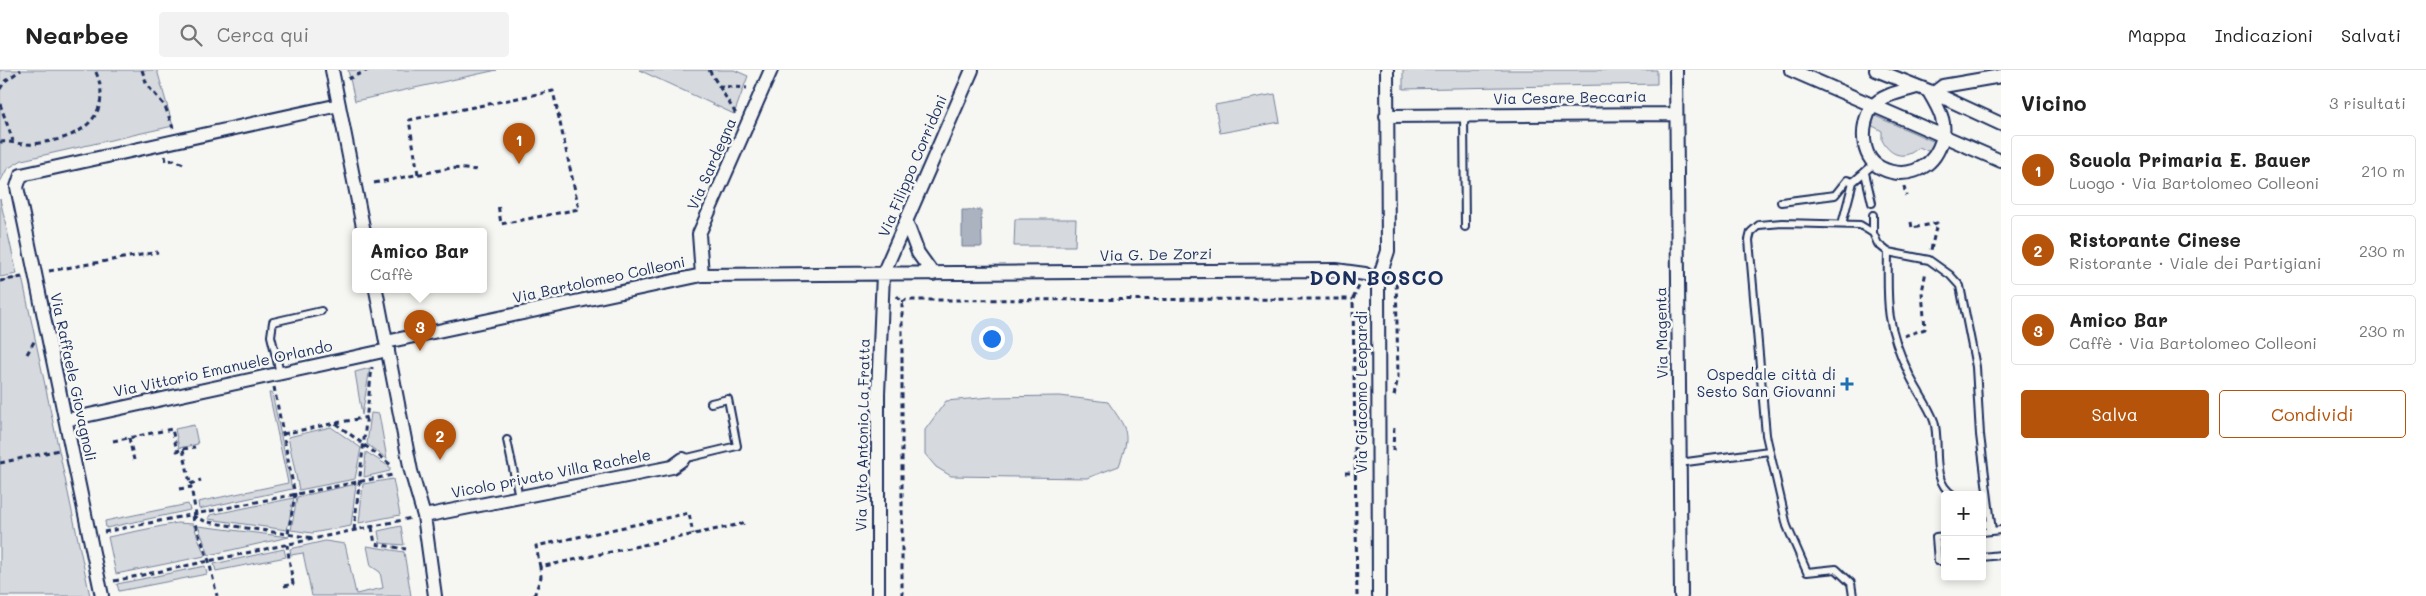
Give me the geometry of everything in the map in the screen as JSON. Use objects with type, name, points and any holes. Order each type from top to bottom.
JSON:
[{"type":"street","points":[[332,70],[363,228]]},
{"type":"street","name":"Via Sardegna","points":[[702,274],[699,234],[771,70]]},
{"type":"street","name":"Via Filippo Corridoni","points":[[883,274],[972,70]]},
{"type":"street","name":"Via Giacomo Leopardi","points":[[1379,596],[1378,281],[1388,251],[1387,70]]},
{"type":"street","name":"Via Magenta","points":[[1676,70],[1681,596]]},
{"type":"street","points":[[1791,70],[2001,161]]},
{"type":"street","points":[[1876,70],[2001,124]]},
{"type":"street","points":[[1927,91],[1942,118],[1944,135],[1936,154],[1915,172],[1901,173],[1880,168],[1869,156],[1863,127],[1873,106],[1895,93],[1927,91],[1943,86],[2001,76]]},
{"type":"street","points":[[175,135],[338,105]]},
{"type":"street","name":"Via Cesare Beccaria","points":[[1386,116],[1676,114]]},
{"type":"street","name":"Via Raffaele Giovagnoli","points":[[102,596],[17,187],[21,176],[30,173],[175,135]]},
{"type":"street","points":[[906,221],[918,253],[933,274]]},
{"type":"street","name":"Via G. De Zorzi","points":[[702,274],[1336,270],[1365,274],[1378,281]]},
{"type":"street","name":"Via Bartolomeo Colleoni","points":[[387,346],[702,274]]},
{"type":"street","name":"Via Vito Antonio La Fratta","points":[[878,596],[878,394],[883,274]]},
{"type":"street","points":[[377,293],[411,471],[424,516],[435,596]]},
{"type":"street","name":"Via Vittorio Emanuele Orlando","points":[[66,420],[280,373],[387,346]]},
{"type":"street","name":"Vicolo privato Villa Rachele","points":[[424,516],[672,467],[683,459]]},
{"type":"lane","points":[[1464,116],[1465,227]]},
{"type":"lane","points":[[1842,224],[1852,182],[1875,163]]},
{"type":"lane","points":[[1865,173],[1872,203]]},
{"type":"lane","points":[[1781,202],[1835,195],[1847,180],[1852,182]]},
{"type":"lane","points":[[1873,215],[1873,233],[1878,244],[1888,252],[1929,260],[1950,275],[1960,286],[1976,367],[1980,435],[1992,531]]},
{"type":"lane","points":[[1853,596],[1851,583],[1836,569],[1807,572],[1787,526],[1769,451],[1749,240],[1752,232],[1759,225],[1774,223],[1860,225],[1873,233]]},
{"type":"lane","points":[[1888,252],[1888,315],[1893,339],[1910,376],[1935,422],[1939,476],[1943,486],[1949,491]]},
{"type":"lane","points":[[280,373],[272,336],[274,322],[321,311]]},
{"type":"lane","points":[[683,459],[736,446],[728,399],[711,403]]},
{"type":"lane","points":[[507,440],[519,497]]},
{"type":"lane","points":[[1680,462],[1769,451]]},
{"type":"lane","points":[[1986,524],[1992,531]]},
{"type":"lane","points":[[1986,532],[2001,530]]},
{"type":"lane","points":[[1941,536],[1936,537],[1938,561],[1941,561]]},
{"type":"lane","points":[[1986,557],[2001,555]]},
{"type":"path","points":[[0,89],[21,70]]},
{"type":"path","points":[[0,142],[13,141],[27,145],[64,140],[84,129],[97,115],[102,86],[95,70]]},
{"type":"path","points":[[142,70],[147,85],[165,106],[175,135]]},
{"type":"path","points":[[348,79],[368,70]]},
{"type":"path","points":[[709,70],[736,114]]},
{"type":"path","points":[[719,86],[747,88]]},
{"type":"path","points":[[418,174],[410,120],[552,91],[579,209],[501,224],[498,204]]},
{"type":"path","points":[[0,104],[13,141]]},
{"type":"path","points":[[165,156],[166,161],[174,160],[186,165]]},
{"type":"path","points":[[374,183],[451,168],[480,170]]},
{"type":"path","points":[[1893,339],[1925,330],[1922,292],[1937,223],[1912,228],[1910,222]]},
{"type":"path","points":[[49,271],[158,252]]},
{"type":"path","points":[[1394,403],[1398,377],[1396,271]]},
{"type":"path","points":[[0,281],[22,277]]},
{"type":"path","points":[[897,296],[902,302],[902,596]]},
{"type":"path","points":[[902,302],[906,300],[1353,299],[1357,596]]},
{"type":"path","points":[[27,354],[36,340]]},
{"type":"path","points":[[354,530],[368,417],[372,366]]},
{"type":"path","points":[[274,386],[295,494],[288,534]]},
{"type":"path","points":[[283,434],[368,417]]},
{"type":"path","points":[[1391,456],[1395,448],[1394,421]]},
{"type":"path","points":[[335,423],[391,466]]},
{"type":"path","points":[[113,441],[172,429],[177,451],[195,447]]},
{"type":"path","points":[[129,438],[134,460]]},
{"type":"path","points":[[183,449],[194,515],[209,561],[217,596]]},
{"type":"path","points":[[0,463],[59,450]]},
{"type":"path","points":[[1345,473],[1355,473]]},
{"type":"path","points":[[104,532],[393,475]]},
{"type":"path","points":[[179,489],[201,480]]},
{"type":"path","points":[[534,596],[541,577],[536,546],[689,513],[693,534]]},
{"type":"path","points":[[194,515],[207,522],[316,539]]},
{"type":"path","points":[[114,581],[402,520]]},
{"type":"path","points":[[540,566],[746,523]]},
{"type":"path","points":[[372,526],[375,544],[406,549]]},
{"type":"path","points":[[284,586],[293,584],[286,545]]},
{"type":"shaded area","points":[[0,70],[157,70],[173,126],[22,160],[7,169],[0,182]]},
{"type":"shaded area","points":[[348,70],[497,70],[355,101]]},
{"type":"shaded area","points":[[639,70],[734,70],[748,76],[734,114]]},
{"type":"shaded area","points":[[1403,70],[1657,70],[1657,84],[1403,89]]},
{"type":"shaded area","points":[[1275,94],[1280,122],[1220,133],[1215,105]]},
{"type":"shaded area","points":[[1875,116],[1935,142],[1930,152],[1919,147],[1908,154],[1898,155],[1889,150],[1882,140],[1882,131],[1871,125]]},
{"type":"shaded area","points":[[0,199],[17,274],[0,277]]},
{"type":"shaded area","points":[[962,210],[981,210],[982,247],[962,247]]},
{"type":"shaded area","points":[[1015,219],[1076,219],[1075,246],[1014,246]]},
{"type":"shaded area","points":[[22,277],[90,596],[0,596],[0,281]]},
{"type":"shaded area","points":[[370,368],[362,415],[355,372]]},
{"type":"shaded area","points":[[269,393],[272,393],[292,489],[199,509],[198,502],[288,483]]},
{"type":"shaded area","points":[[1060,396],[1108,402],[1120,419],[1126,432],[1125,446],[1119,466],[1087,478],[951,476],[936,467],[925,454],[925,430],[946,401],[991,397]]},
{"type":"shaded area","points":[[371,413],[379,414],[387,459],[367,444]]},
{"type":"shaded area","points":[[194,425],[198,444],[179,448],[175,429]]},
{"type":"shaded area","points":[[331,427],[361,448],[355,479],[299,490],[288,437]]},
{"type":"shaded area","points":[[366,452],[390,467],[390,471],[364,477]]},
{"type":"shaded area","points":[[393,479],[400,515],[359,523],[363,484]]},
{"type":"shaded area","points":[[356,484],[351,526],[312,533],[291,530],[297,497]]},
{"type":"shaded area","points":[[294,498],[287,530],[208,519],[210,515]]},
{"type":"shaded area","points":[[188,504],[190,510],[106,528],[105,521]]},
{"type":"shaded area","points":[[177,523],[193,524],[205,556],[116,574],[108,537]]},
{"type":"shaded area","points":[[198,526],[289,537],[209,555]]},
{"type":"shaded area","points":[[401,526],[404,545],[380,543],[378,531]]},
{"type":"shaded area","points":[[325,541],[345,544],[356,594],[383,588],[380,572],[371,566],[367,546],[404,552],[411,596],[312,596],[303,553],[291,555],[290,549]]},
{"type":"shaded area","points":[[284,549],[286,557],[216,571],[214,564]]},
{"type":"shaded area","points":[[205,566],[207,574],[119,591],[117,584]]},
{"type":"place","name":"Scuola Primaria E. Bauer","points":[[519,164]]},
{"type":"place","name":"Amico Bar","points":[[420,351]]},
{"type":"place","name":"Ospedale città di Sesto San Giovanni","points":[[1847,384]]},
{"type":"place","name":"Ristorante Cinese","points":[[440,460]]},
{"type":"district","name":"DON BOSCO","points":[[1377,278]]}]
